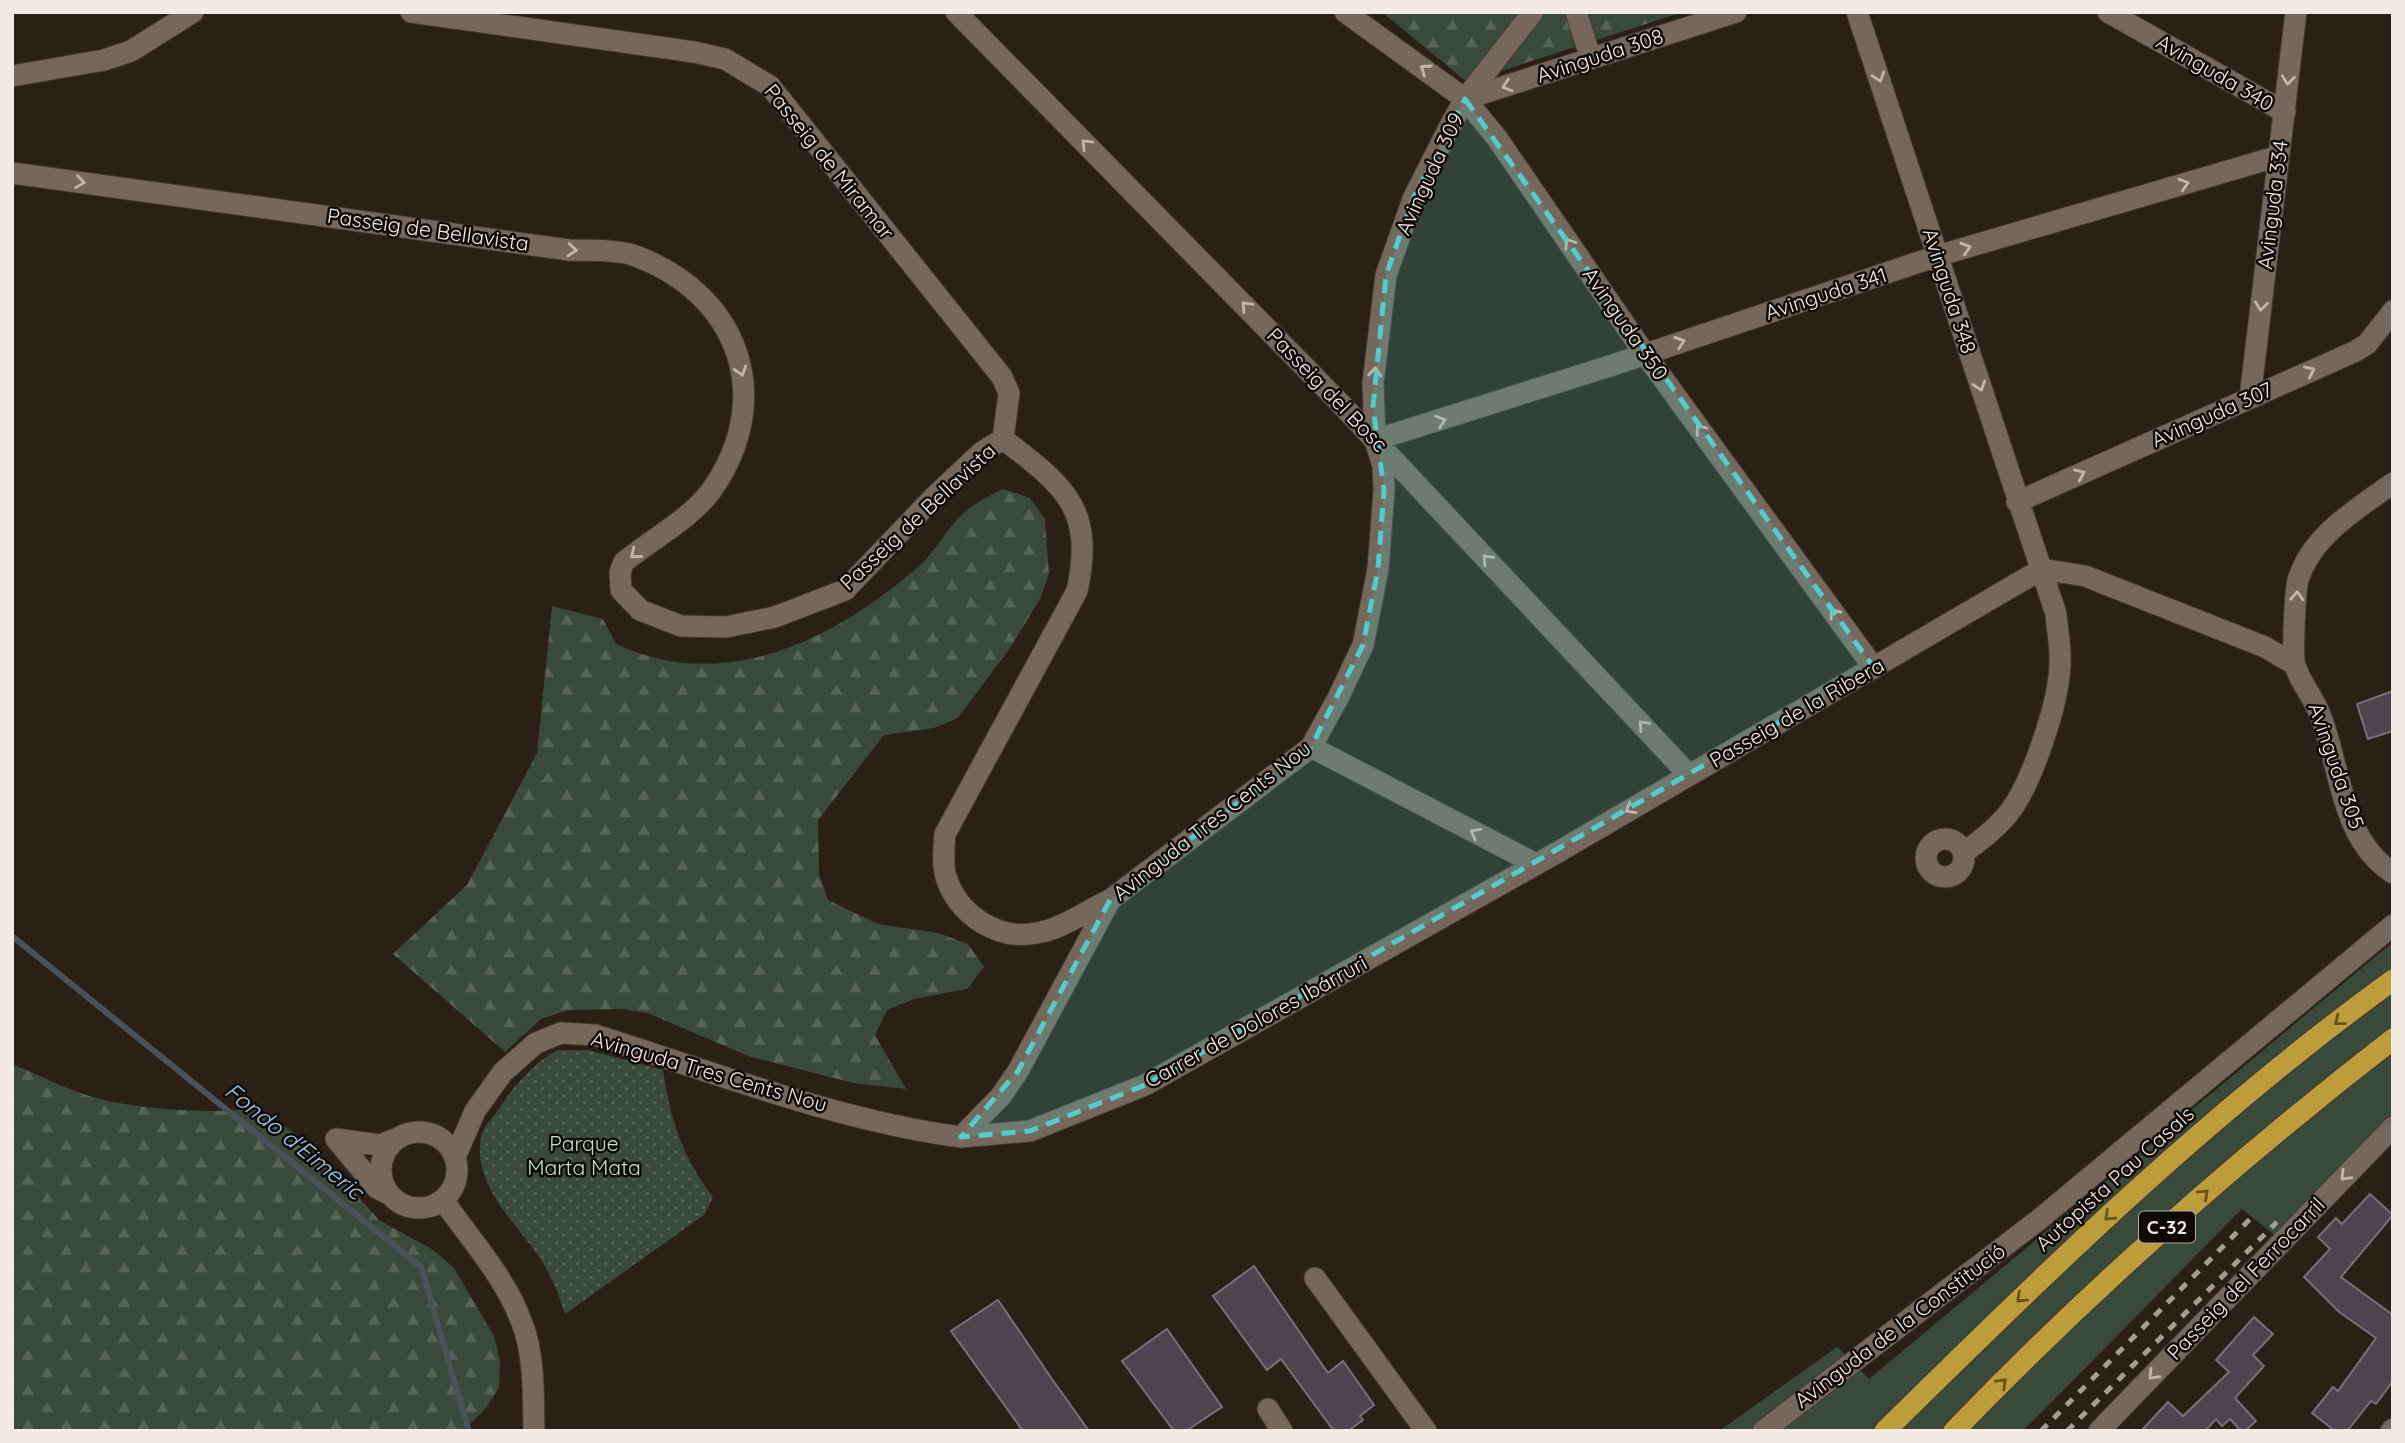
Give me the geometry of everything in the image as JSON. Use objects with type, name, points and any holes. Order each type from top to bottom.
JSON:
[{"type":"highway","name":"Autopista Pau Casals","points":[[1885,1431],[1989,1328],[2162,1167],[2263,1081],[2393,980]]},
{"type":"highway","name":"C-32","points":[[1954,1431],[2138,1252],[2252,1151],[2393,1039]]},
{"type":"street","points":[[12,76],[104,60],[131,51],[193,12]]},
{"type":"street","name":"Passeig de Miramar","points":[[411,12],[694,52],[725,59],[765,82],[1002,377],[1009,393],[1003,439]]},
{"type":"street","name":"Passeig del Bosc","points":[[956,12],[1375,440],[1689,775]]},
{"type":"street","name":"Avinguda 350","points":[[1345,12],[1465,99],[1497,138],[1645,354],[1874,668]]},
{"type":"street","name":"Avinguda 309","points":[[1375,440],[1373,383],[1386,275],[1413,199],[1465,99],[1533,12]]},
{"type":"street","points":[[1576,12],[1591,59]]},
{"type":"street","name":"Avinguda 308","points":[[1465,99],[1735,12]]},
{"type":"street","name":"Avinguda 348","points":[[1857,12],[2056,614],[2061,663],[2054,709],[2030,772],[2010,811],[1986,837],[1964,852]]},
{"type":"street","name":"Avinguda 340","points":[[2109,12],[2285,112]]},
{"type":"street","name":"Avinguda 334","points":[[2250,398],[2297,12]]},
{"type":"street","name":"Avinguda 341","points":[[1375,440],[1937,257],[2279,156]]},
{"type":"street","name":"Passeig de Bellavista","points":[[12,173],[555,248],[629,254],[671,271],[701,296],[728,330],[745,381],[743,425],[730,460],[709,493],[683,518],[624,562],[620,572],[621,590],[640,610],[681,626],[726,627],[775,617],[845,590],[943,489],[982,453],[1003,439],[1059,486],[1076,510],[1084,541],[1084,562],[1077,591],[945,834],[946,876],[955,896],[971,915],[997,932],[1017,937],[1057,926],[1110,900]]},
{"type":"street","name":"Avinguda 307","points":[[2017,502],[2356,351],[2367,344],[2393,311]]},
{"type":"street","name":"Avinguda Tres Cents Nou","points":[[455,1157],[471,1116],[503,1072],[536,1043],[561,1033],[595,1035],[868,1119],[961,1137],[1001,1096],[1018,1071],[1110,900],[1311,747],[1363,645],[1378,569],[1384,503],[1383,466],[1375,440]]},
{"type":"street","name":"Avinguda 305","points":[[2393,483],[2339,522],[2316,546],[2298,581],[2294,664],[2320,715],[2354,826],[2371,852],[2393,873]]},
{"type":"street","points":[[2042,569],[2085,576],[2265,647],[2294,664]]},
{"type":"street","name":"Passeig de la Ribera","points":[[1535,864],[2042,569]]},
{"type":"street","points":[[1311,747],[1535,864]]},
{"type":"street","name":"Carrer de Dolores Ibárruri","points":[[961,1137],[1030,1131],[1145,1084],[1535,864]]},
{"type":"street","name":"Avinguda de la Constitució","points":[[1763,1431],[2041,1219],[2393,925]]},
{"type":"street","points":[[389,1194],[381,1175],[383,1161],[393,1143],[413,1134],[442,1139],[455,1157],[455,1184],[443,1200],[418,1208],[399,1203],[377,1188],[336,1139],[380,1145],[413,1134],[450,1127],[471,1116]]},
{"type":"street","name":"Passeig del Ferrocarril","points":[[2105,1429],[2393,1127]]},
{"type":"street","points":[[443,1200],[508,1293],[523,1324],[532,1366],[534,1431]]},
{"type":"street","points":[[1315,1278],[1426,1431]]},
{"type":"street","points":[[1268,1409],[1282,1431]]},
{"type":"highlighted area","points":[[1465,99],[1874,668],[1145,1085],[1030,1131],[961,1137],[1018,1071],[1110,900],[1311,747],[1363,645],[1378,569],[1384,490],[1373,407],[1386,275],[1413,199]]},
{"type":"green space","points":[[1382,12],[1683,12],[1467,82]]},
{"type":"green space","points":[[1003,489],[1030,498],[1045,519],[1049,574],[1040,599],[1010,648],[958,718],[934,728],[884,735],[818,820],[819,874],[828,900],[878,924],[938,933],[968,944],[984,967],[967,989],[914,999],[887,1010],[875,1035],[906,1089],[853,1083],[751,1057],[647,1013],[622,1009],[569,1010],[541,1019],[505,1052],[393,954],[467,885],[537,753],[552,606],[603,619],[616,644],[657,658],[697,664],[737,661],[776,652],[814,637],[851,617],[885,593],[923,562],[965,511]]},
{"type":"green space","points":[[2393,942],[2393,1116],[2277,1237],[2242,1209],[2023,1431],[1719,1431],[1837,1347],[1869,1379]]},
{"type":"green space","name":"Parque Marta Mata","points":[[558,1050],[588,1050],[663,1070],[679,1137],[694,1168],[713,1197],[704,1215],[565,1314],[545,1266],[490,1188],[480,1155],[482,1133],[506,1098],[534,1067]]},
{"type":"green space","points":[[12,1064],[81,1093],[119,1103],[202,1111],[256,1108],[311,1144],[379,1220],[433,1250],[454,1268],[494,1336],[500,1361],[499,1388],[485,1409],[463,1431],[12,1431]]},
{"type":"building","points":[[2393,691],[2393,731],[2368,739],[2357,704]]},
{"type":"building","points":[[2370,1194],[2393,1215],[2341,1277],[2393,1315],[2393,1381],[2376,1404],[2371,1401],[2347,1431],[2335,1431],[2312,1413],[2333,1387],[2338,1391],[2376,1338],[2339,1312],[2304,1277],[2330,1249],[2318,1237],[2336,1218],[2342,1224]]},
{"type":"building","points":[[1254,1266],[1328,1373],[1343,1361],[1374,1405],[1360,1416],[1363,1420],[1348,1431],[1334,1431],[1281,1359],[1267,1370],[1213,1296]]},
{"type":"building","points":[[998,1300],[1089,1431],[1023,1431],[951,1331]]},
{"type":"building","points":[[2254,1317],[2273,1334],[2253,1355],[2264,1366],[2235,1398],[2256,1421],[2245,1431],[2241,1431],[2230,1419],[2222,1426],[2216,1419],[2205,1431],[2141,1431],[2168,1402],[2183,1416],[2229,1372],[2216,1360]]},
{"type":"building","points":[[1167,1329],[1222,1407],[1186,1431],[1174,1431],[1122,1361]]},
{"type":"waterway","name":"Fondo d'Eimeric","points":[[12,936],[421,1267],[469,1431]]},
{"type":"railway","points":[[2041,1431],[2253,1216]]},
{"type":"railway","points":[[2067,1431],[2277,1222]]}]
